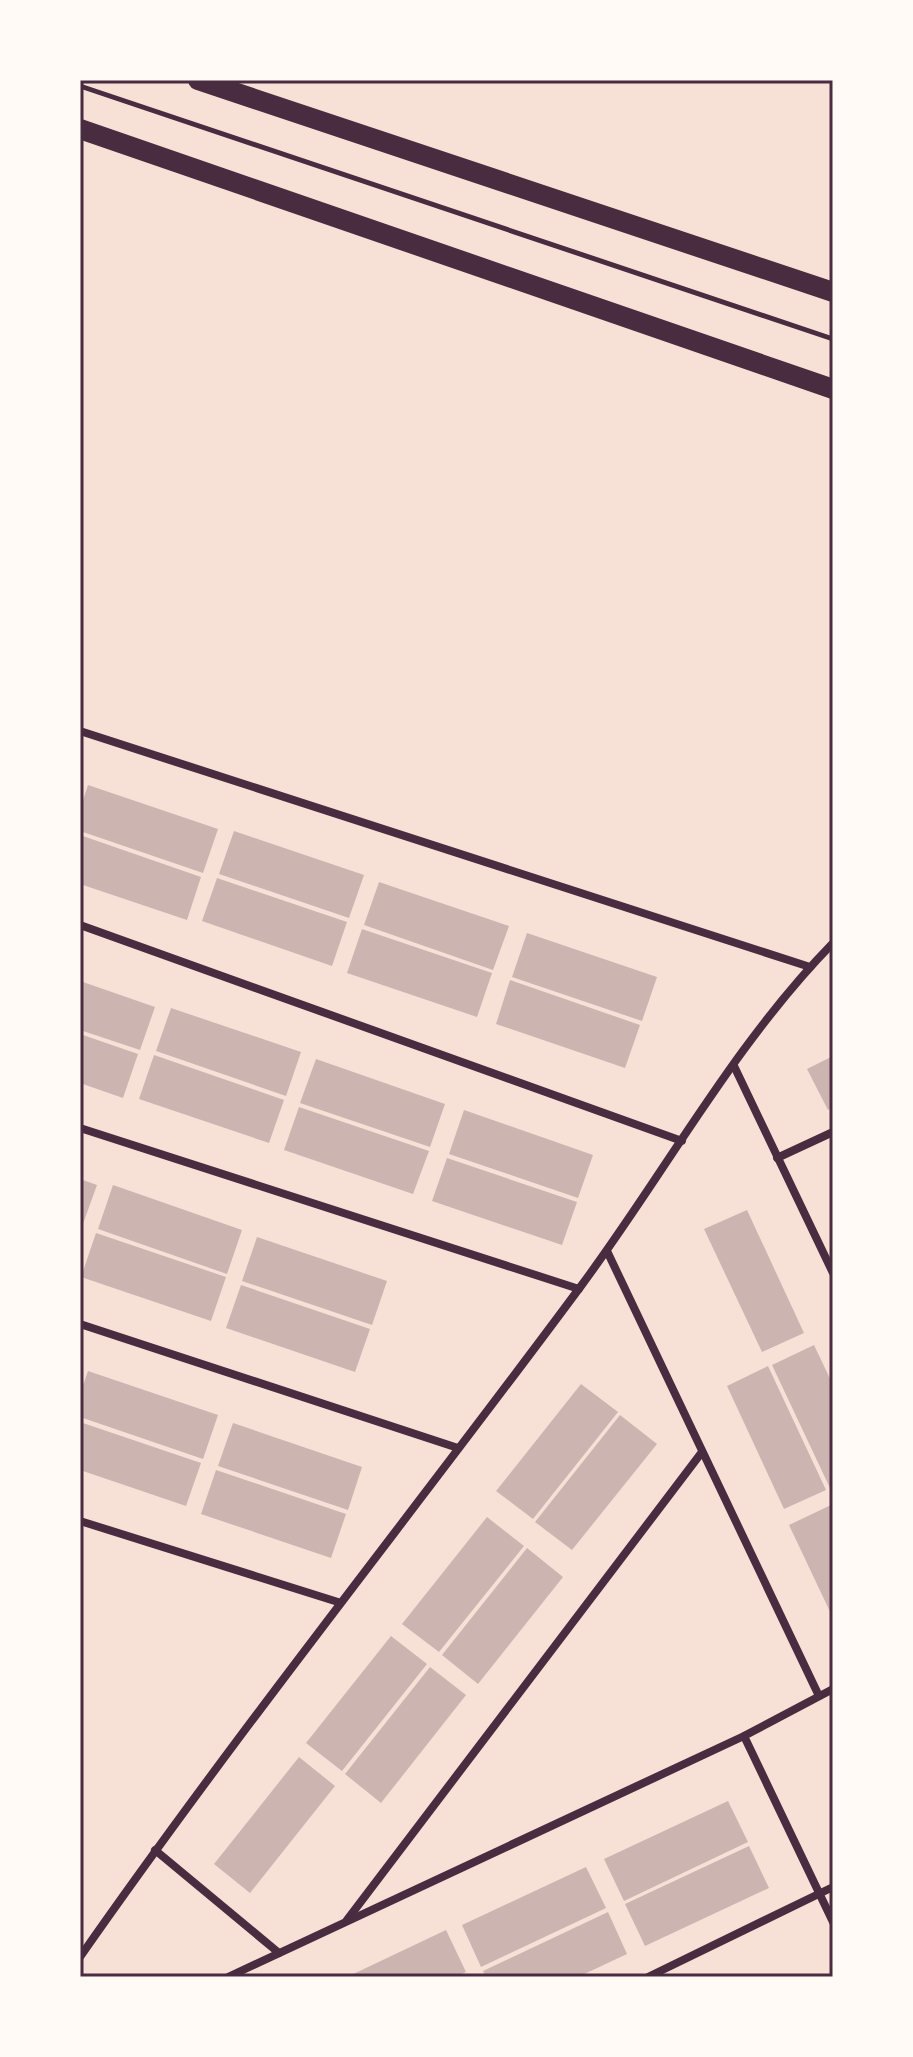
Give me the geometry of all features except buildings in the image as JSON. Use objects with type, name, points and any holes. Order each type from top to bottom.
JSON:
[{"type":"main road","points":[[198,80],[833,292]]},
{"type":"main road","points":[[80,129],[833,389]]},
{"type":"street","points":[[80,731],[810,967]]},
{"type":"street","points":[[80,925],[682,1141]]},
{"type":"street","points":[[80,1957],[338,1602],[607,1251],[734,1066],[810,967],[833,943]]},
{"type":"street","points":[[734,1066],[833,1273]]},
{"type":"street","points":[[80,1128],[579,1289]]},
{"type":"street","points":[[777,1158],[833,1132]]},
{"type":"street","points":[[607,1251],[819,1696]]},
{"type":"street","points":[[80,1324],[458,1448]]},
{"type":"street","points":[[345,1922],[702,1452]]},
{"type":"street","points":[[80,1521],[338,1602]]},
{"type":"street","points":[[228,1977],[744,1736],[833,1689]]},
{"type":"street","points":[[744,1736],[833,1922]]},
{"type":"street","points":[[155,1850],[279,1953]]},
{"type":"street","points":[[648,1977],[833,1887]]},
{"type":"path","points":[[80,86],[833,339]]}]
